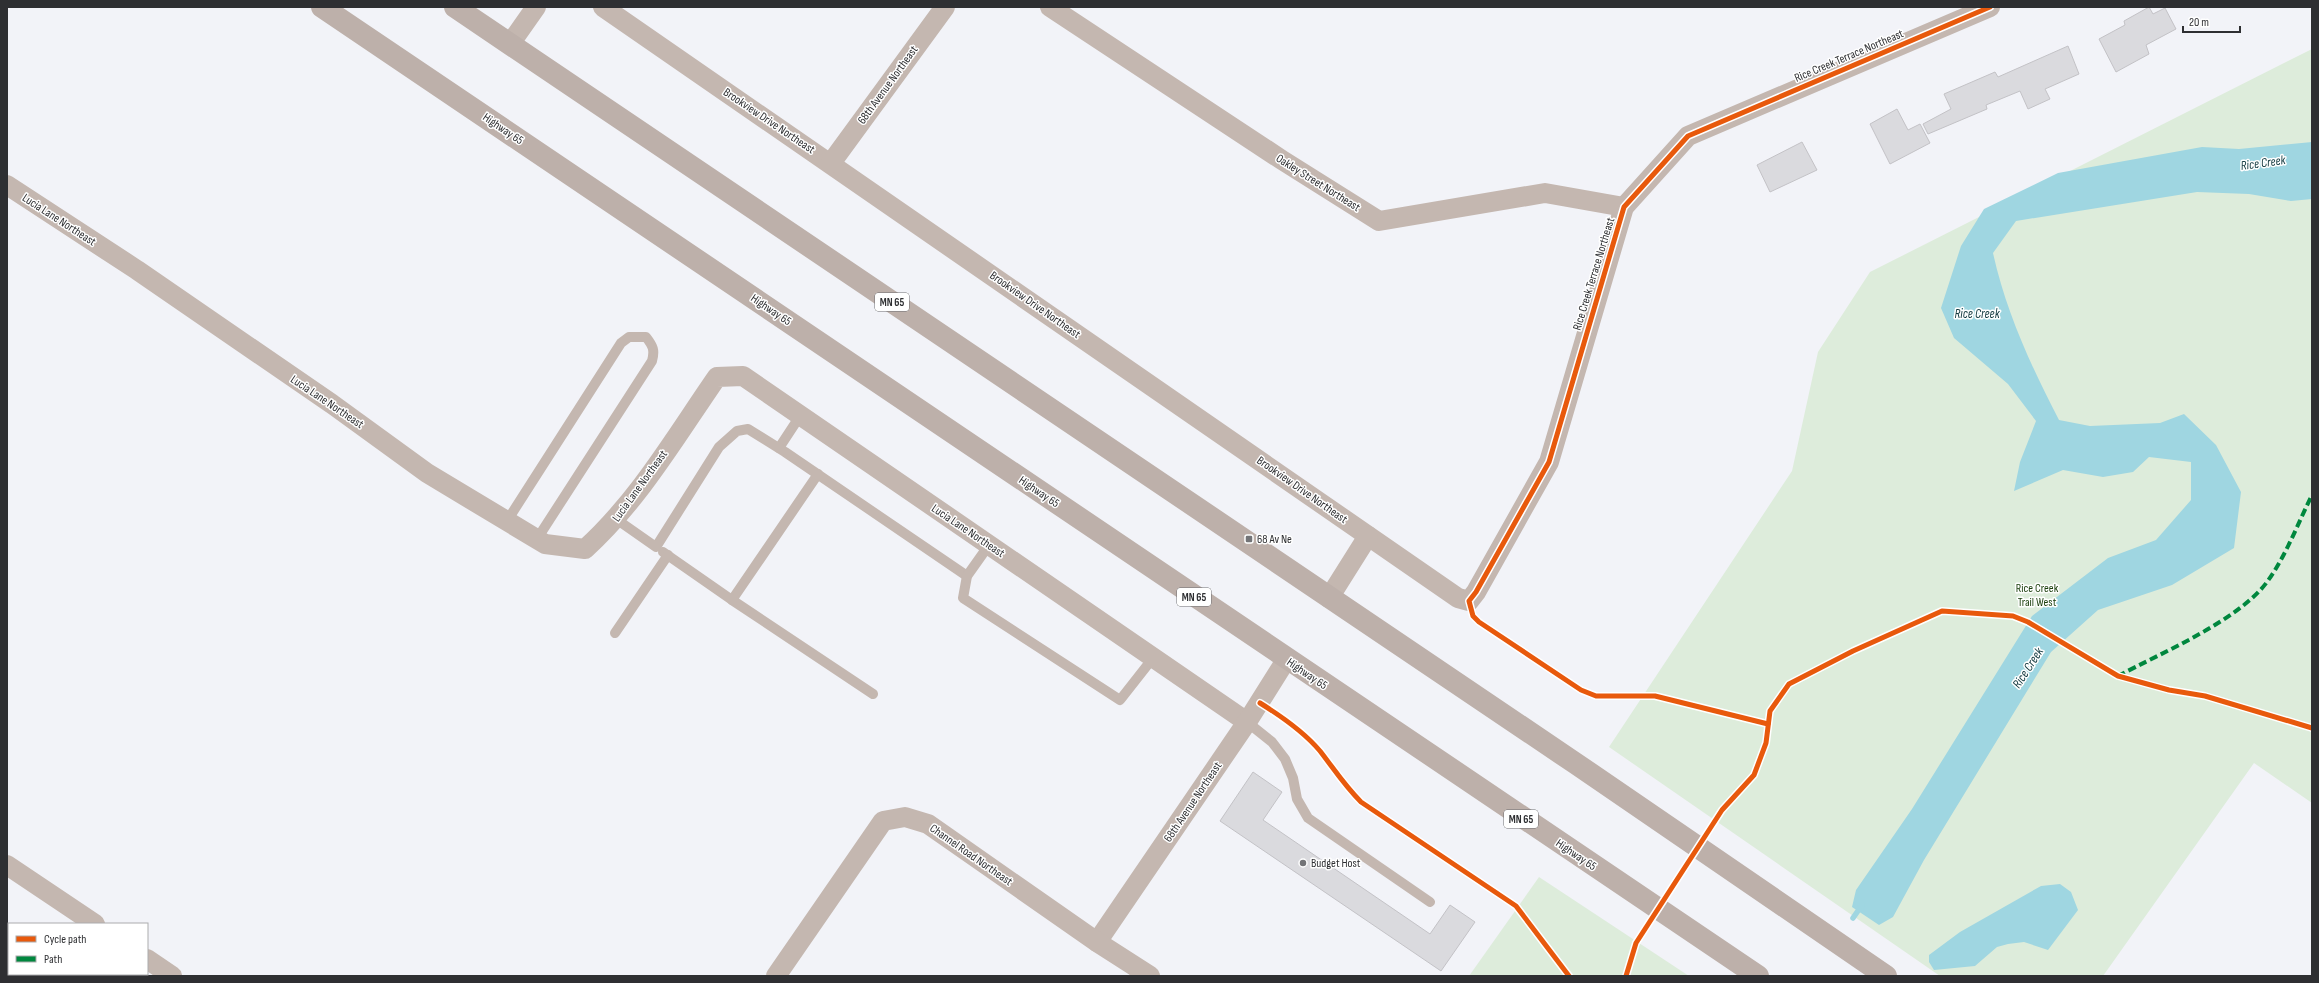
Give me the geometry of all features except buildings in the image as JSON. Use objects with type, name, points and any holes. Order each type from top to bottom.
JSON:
[{"type":"highway","name":"Highway 65","points":[[322,7],[1286,660],[1758,976]]},
{"type":"highway","name":"MN 65","points":[[455,7],[1575,763],[1886,976]]},
{"type":"street","points":[[510,44],[536,7]]},
{"type":"street","name":"Brookview Drive Northeast","points":[[603,7],[832,163],[1458,598],[1469,600]]},
{"type":"street","name":"68th Avenue Northeast","points":[[832,163],[945,7]]},
{"type":"street","name":"Oakley Street Northeast","points":[[1050,7],[1282,160],[1379,221],[1545,193],[1624,208]]},
{"type":"street","name":"Rice Creek Terrace Northeast","points":[[1469,600],[1476,592],[1549,462],[1624,208],[1688,136],[1990,7]]},
{"type":"street","name":"Lucia Lane Northeast","points":[[7,185],[137,270],[332,404],[427,472],[545,544],[585,549],[616,519],[632,500],[717,378],[743,376],[1247,722]]},
{"type":"street","points":[[1329,598],[1368,536]]},
{"type":"street","name":"68th Avenue Northeast","points":[[1097,942],[1247,722],[1286,660]]},
{"type":"street","name":"Channel Road Northeast","points":[[776,976],[883,821],[905,817],[928,824],[1097,942],[1150,976]]},
{"type":"street","points":[[7,865],[94,923]]},
{"type":"street","points":[[148,960],[172,976]]},
{"type":"lane","points":[[507,521],[620,343],[629,337],[646,337],[653,346],[654,353],[652,361],[537,539]]},
{"type":"lane","points":[[780,448],[800,416]]},
{"type":"lane","points":[[656,547],[719,448],[737,432],[748,429],[780,448],[967,576]]},
{"type":"lane","points":[[732,600],[818,474]]},
{"type":"lane","points":[[616,519],[732,600],[873,694]]},
{"type":"lane","points":[[989,545],[967,576],[963,598],[1120,700],[1153,658]]},
{"type":"lane","points":[[615,633],[668,555]]},
{"type":"lane","points":[[1247,722],[1272,742],[1285,759],[1293,778],[1297,799],[1308,818],[1430,902]]},
{"type":"green space","name":"Rice Creek Trail West","points":[[2312,49],[2312,803],[2254,763],[2103,976],[1940,976],[1609,747],[1792,471],[1818,352],[1870,272]]},
{"type":"green space","points":[[1539,877],[1689,976],[1469,976]]},
{"type":"water","name":"Rice Creek","points":[[2312,142],[2312,199],[2291,201],[2249,194],[2197,192],[2016,221],[1993,253],[1998,275],[2012,318],[2029,359],[2059,420],[2090,426],[2160,423],[2184,414],[2216,445],[2241,492],[2234,548],[2172,585],[2098,610],[2051,652],[1924,860],[1893,917],[1879,925],[1852,907],[1856,890],[1912,809],[2032,616],[2108,558],[2156,540],[2191,500],[2191,462],[2149,457],[2133,472],[2103,477],[2063,470],[2014,491],[2020,462],[2036,421],[2008,384],[1954,338],[1941,308],[1961,246],[1984,209],[2058,173],[2202,147],[2239,149]]},
{"type":"water","points":[[2060,884],[2071,892],[2078,910],[2048,950],[2024,942],[2008,944],[1997,947],[1975,966],[1934,970],[1929,962],[1929,955],[1960,932],[2041,886]]},
{"type":"waterway","name":"Rice Creek","points":[[1853,918],[1862,905]]},
{"type":"marked path","points":[[2118,676],[2198,635],[2238,610],[2254,596],[2274,572],[2312,495]]},
{"type":"cycle path","points":[[1768,724],[1655,696],[1596,696],[1581,690],[1479,622],[1473,616],[1469,601],[1476,592],[1549,462],[1624,207],[1688,136],[1990,7]]},
{"type":"cycle path","points":[[1626,976],[1636,943],[1722,810],[1754,775],[1766,743],[1770,711],[1789,684],[1853,651],[1942,611],[2013,616],[2028,622],[2118,676],[2169,690],[2205,696],[2312,728]]},
{"type":"cycle path","points":[[1260,703],[1276,713],[1307,737],[1361,802],[1516,906],[1569,976]]},
{"type":"place","name":"68 Av Ne","points":[[1249,539]]},
{"type":"place","name":"Budget Host","points":[[1303,863]]}]
